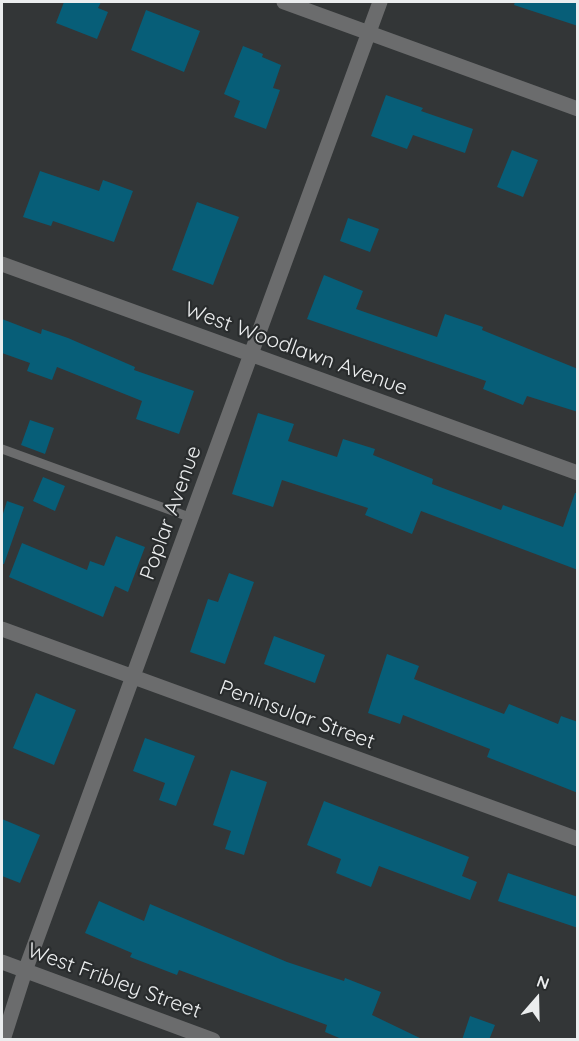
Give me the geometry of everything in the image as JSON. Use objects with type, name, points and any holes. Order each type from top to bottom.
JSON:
[{"type":"street","points":[[284,2],[578,109]]},
{"type":"street","name":"Poplar Avenue","points":[[3,1040],[25,971],[380,2]]},
{"type":"street","name":"West Woodlawn Avenue","points":[[2,264],[578,473]]},
{"type":"street","name":"Peninsular Street","points":[[2,629],[578,839]]},
{"type":"street","name":"West Fribley Street","points":[[2,962],[213,1040]]},
{"type":"lane","points":[[2,449],[192,518]]},
{"type":"building","points":[[64,2],[101,2],[98,8],[108,12],[97,39],[56,23]]},
{"type":"building","points":[[515,2],[578,2],[578,26],[514,5]]},
{"type":"building","points":[[146,10],[200,31],[184,72],[131,50]]},
{"type":"building","points":[[243,46],[281,65],[273,88],[280,90],[266,129],[234,117],[240,101],[224,94]]},
{"type":"building","points":[[386,95],[423,108],[421,111],[473,129],[465,153],[413,135],[407,149],[371,136]]},
{"type":"building","points":[[512,150],[538,160],[523,197],[497,187]]},
{"type":"building","points":[[40,171],[99,191],[103,180],[133,191],[114,242],[53,221],[51,226],[23,217]]},
{"type":"building","points":[[197,202],[239,217],[213,285],[172,270]]},
{"type":"building","points":[[348,218],[379,229],[370,252],[340,241]]},
{"type":"building","points":[[324,275],[363,291],[356,309],[437,337],[445,314],[483,327],[482,330],[578,369],[578,412],[527,396],[523,405],[483,389],[486,381],[307,319]]},
{"type":"building","points":[[2,319],[41,334],[42,329],[68,338],[135,367],[134,370],[194,391],[179,434],[136,419],[142,401],[57,367],[52,380],[27,371],[30,363],[2,353]]},
{"type":"building","points":[[258,413],[294,424],[288,441],[337,457],[343,439],[375,449],[373,455],[433,479],[432,484],[501,510],[503,505],[563,527],[575,493],[578,493],[578,570],[421,511],[412,534],[365,515],[368,508],[282,480],[273,507],[232,494]]},
{"type":"building","points":[[30,420],[54,428],[45,454],[21,445]]},
{"type":"building","points":[[43,477],[65,486],[55,511],[33,501]]},
{"type":"building","points":[[7,501],[24,507],[4,564],[2,564],[2,517]]},
{"type":"building","points":[[116,536],[145,547],[128,592],[115,586],[103,617],[9,577],[22,543],[87,570],[90,561],[104,566]]},
{"type":"building","points":[[229,573],[254,582],[225,664],[190,652],[208,599],[218,602]]},
{"type":"building","points":[[274,636],[325,655],[315,683],[264,664]]},
{"type":"building","points":[[387,654],[419,666],[414,679],[504,714],[509,704],[558,724],[561,716],[578,722],[578,793],[487,757],[490,749],[403,715],[400,724],[368,713]]},
{"type":"building","points":[[36,693],[76,710],[54,765],[13,748]]},
{"type":"building","points":[[145,738],[195,756],[176,806],[159,800],[165,783],[133,771]]},
{"type":"building","points":[[231,770],[267,782],[244,855],[225,849],[231,831],[213,825]]},
{"type":"building","points":[[324,801],[469,857],[462,876],[477,882],[470,900],[379,866],[371,887],[336,873],[341,859],[307,845]]},
{"type":"building","points":[[2,819],[40,835],[20,883],[2,876]]},
{"type":"building","points":[[508,873],[578,897],[578,928],[498,901]]},
{"type":"building","points":[[99,901],[144,921],[150,904],[287,962],[344,981],[345,978],[381,992],[372,1015],[424,1040],[344,1040],[325,1032],[327,1025],[179,970],[177,975],[130,957],[132,953],[85,933]]},
{"type":"building","points":[[470,1016],[495,1025],[489,1040],[462,1040]]}]
